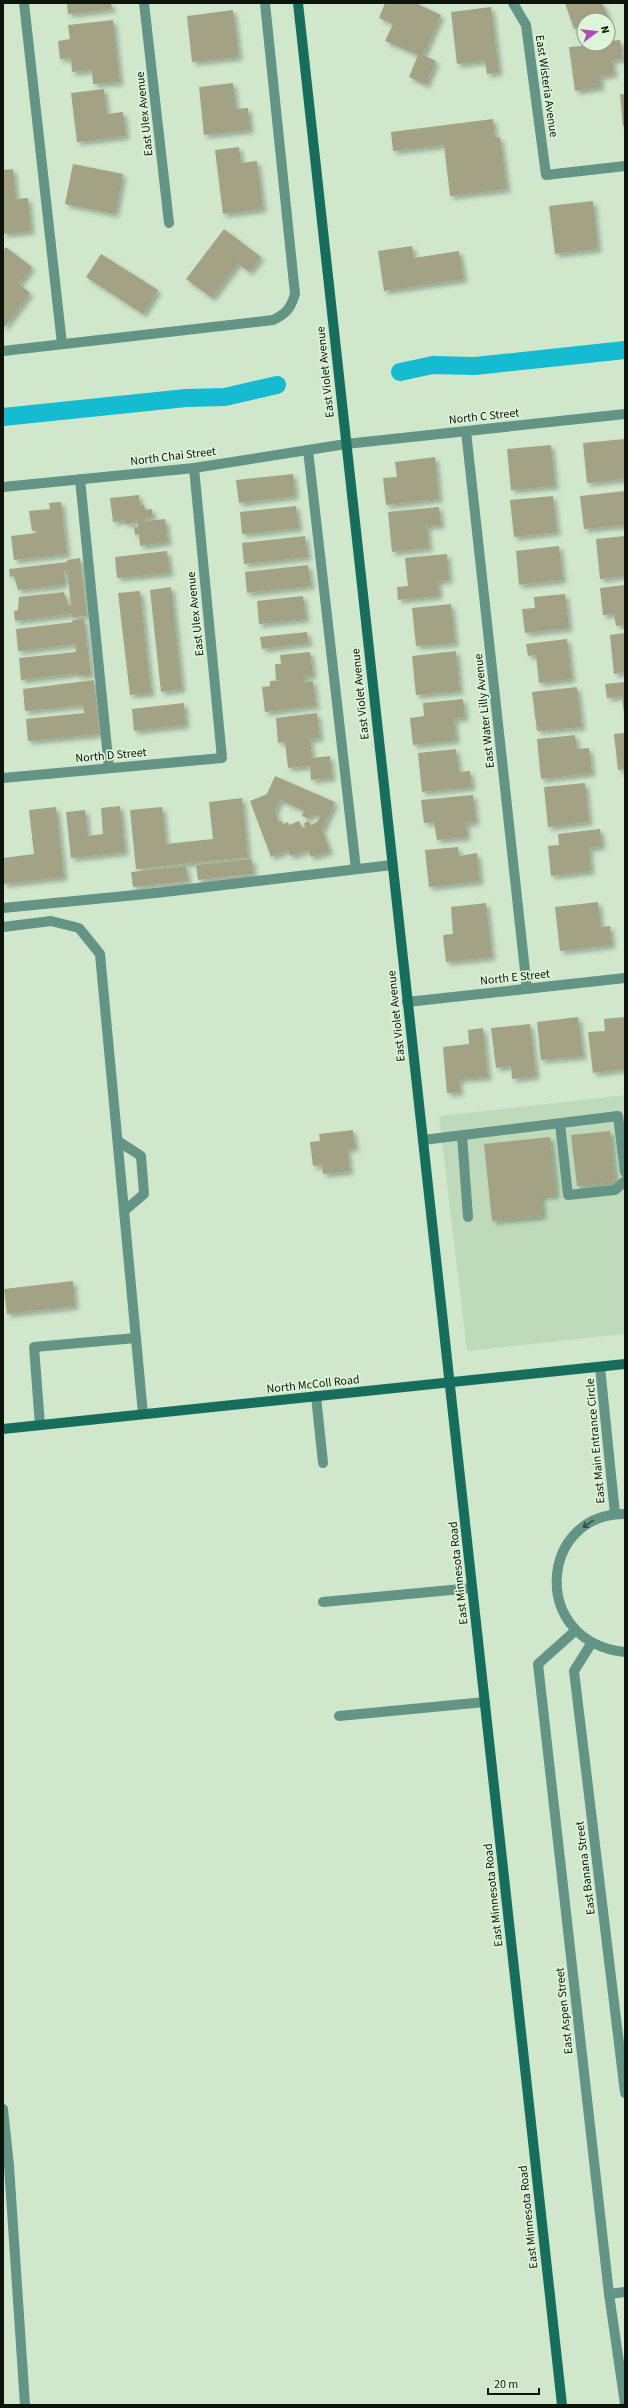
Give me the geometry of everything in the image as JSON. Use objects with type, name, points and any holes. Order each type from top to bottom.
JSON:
[{"type":"street","points":[[24,3],[62,344]]},
{"type":"street","name":"East Ulex Avenue","points":[[144,3],[169,222]]},
{"type":"street","points":[[3,351],[273,320],[285,315],[292,306],[295,294],[265,3]]},
{"type":"street","name":"East Violet Avenue","points":[[298,3],[450,1382]]},
{"type":"street","name":"East Wisteria Avenue","points":[[513,3],[526,25],[546,175],[625,166]]},
{"type":"street","name":"North C Street","points":[[346,444],[625,414]]},
{"type":"street","name":"East Water Lilly Avenue","points":[[466,431],[527,989]]},
{"type":"street","name":"North Chai Street","points":[[3,487],[194,468],[346,444]]},
{"type":"street","points":[[308,450],[356,869]]},
{"type":"street","name":"East Ulex Avenue","points":[[194,468],[222,758]]},
{"type":"street","points":[[80,479],[109,768]]},
{"type":"street","name":"North D Street","points":[[3,778],[222,758]]},
{"type":"street","points":[[3,908],[61,901],[156,893],[392,865]]},
{"type":"street","points":[[3,927],[52,921],[79,928],[100,954],[143,1414]]},
{"type":"street","name":"North E Street","points":[[407,1002],[625,978]]},
{"type":"street","points":[[423,1140],[618,1116],[625,1172]]},
{"type":"street","points":[[560,1124],[568,1195],[615,1190],[625,1181]]},
{"type":"street","points":[[462,1136],[468,1217]]},
{"type":"street","points":[[118,1141],[141,1156],[144,1194],[124,1211]]},
{"type":"street","points":[[40,1425],[34,1348],[136,1338]]},
{"type":"street","name":"North McColl Road","points":[[3,1429],[625,1364]]},
{"type":"street","name":"East Main Entrance Circle","points":[[600,1366],[614,1514]]},
{"type":"street","name":"East Minnesota Road","points":[[450,1382],[562,2405]]},
{"type":"street","points":[[316,1396],[323,1463]]},
{"type":"street","points":[[625,1514],[614,1514],[594,1520],[582,1528],[563,1550],[556,1571],[556,1593],[563,1614],[575,1631],[591,1644],[608,1651],[625,1652]]},
{"type":"street","points":[[323,1602],[472,1588]]},
{"type":"street","name":"East Aspen Street","points":[[575,1631],[538,1664],[609,2294],[625,2404]]},
{"type":"street","name":"East Banana Street","points":[[591,1644],[574,1671],[625,2094]]},
{"type":"street","points":[[339,1716],[485,1702]]},
{"type":"street","points":[[3,2109],[6,2166],[25,2405]]},
{"type":"street","points":[[609,2294],[625,2292]]},
{"type":"shaded area","points":[[625,1095],[625,1334],[467,1351],[439,1116]]},
{"type":"building","points":[[67,3],[111,3],[112,9],[68,14]]},
{"type":"building","points":[[385,3],[416,3],[441,15],[423,55],[436,61],[426,85],[409,77],[418,55],[385,41],[393,24],[379,18]]},
{"type":"building","points":[[565,3],[602,3],[606,12],[576,12],[576,28],[574,29]]},
{"type":"building","points":[[491,7],[499,72],[487,74],[485,61],[457,64],[451,12]]},
{"type":"building","points":[[233,10],[239,57],[192,62],[187,16]]},
{"type":"building","points":[[113,20],[120,82],[93,84],[92,70],[72,72],[71,58],[60,59],[58,41],[70,39],[68,25]]},
{"type":"building","points":[[616,40],[620,40],[623,59],[612,60],[614,74],[600,76],[601,87],[575,91],[569,47],[576,46],[576,52],[616,52]]},
{"type":"building","points":[[233,83],[236,109],[248,108],[250,130],[204,135],[199,87]]},
{"type":"building","points":[[104,89],[107,114],[123,112],[126,136],[77,142],[71,93]]},
{"type":"building","points":[[620,94],[625,94],[625,126],[623,126]]},
{"type":"building","points":[[493,119],[495,138],[500,137],[507,189],[450,196],[444,145],[393,151],[391,132]]},
{"type":"building","points":[[239,147],[241,163],[257,161],[263,209],[223,214],[215,150]]},
{"type":"building","points":[[73,164],[123,174],[115,214],[65,204]]},
{"type":"building","points":[[13,169],[16,199],[28,198],[31,231],[3,234],[3,170]]},
{"type":"building","points":[[593,201],[598,249],[555,254],[549,206]]},
{"type":"building","points":[[224,229],[261,257],[249,272],[238,263],[212,298],[186,279]]},
{"type":"building","points":[[412,246],[414,258],[459,251],[464,279],[384,291],[378,251]]},
{"type":"building","points":[[6,247],[32,267],[19,284],[30,293],[3,329],[3,251]]},
{"type":"building","points":[[101,254],[158,290],[143,314],[86,277]]},
{"type":"building","points":[[625,439],[625,479],[587,483],[583,443]]},
{"type":"building","points":[[551,445],[555,486],[511,490],[507,449]]},
{"type":"building","points":[[435,457],[439,499],[386,505],[383,478],[397,477],[395,462]]},
{"type":"building","points":[[293,474],[295,496],[239,503],[236,480]]},
{"type":"building","points":[[625,491],[625,525],[584,529],[580,496]]},
{"type":"building","points":[[139,495],[140,505],[144,505],[145,510],[152,509],[153,517],[145,518],[146,521],[165,519],[168,542],[140,546],[139,534],[135,535],[134,527],[138,527],[137,519],[134,519],[134,523],[125,524],[125,520],[113,522],[110,498]]},
{"type":"building","points":[[553,496],[557,532],[514,537],[510,500]]},
{"type":"building","points":[[61,502],[67,554],[14,560],[11,536],[36,533],[36,531],[32,531],[29,511],[50,509],[49,503]]},
{"type":"building","points":[[296,506],[299,528],[242,534],[240,512]]},
{"type":"building","points":[[439,507],[441,525],[427,526],[429,548],[392,552],[388,512]]},
{"type":"building","points":[[305,536],[308,557],[244,564],[242,543]]},
{"type":"building","points":[[625,536],[625,576],[600,579],[596,539]]},
{"type":"building","points":[[559,546],[563,580],[519,585],[516,551]]},
{"type":"building","points":[[167,551],[170,573],[117,578],[115,557]]},
{"type":"building","points":[[447,554],[449,580],[438,581],[439,596],[398,600],[397,587],[408,586],[405,558]]},
{"type":"building","points":[[80,558],[87,616],[72,617],[72,614],[15,621],[14,611],[18,610],[19,597],[64,592],[68,605],[71,605],[67,570],[64,571],[65,581],[63,581],[63,585],[18,590],[14,576],[10,577],[9,569],[67,562],[67,560]]},
{"type":"building","points":[[308,565],[311,586],[247,593],[245,572]]},
{"type":"building","points":[[625,585],[625,625],[616,626],[614,614],[603,615],[600,588]]},
{"type":"building","points":[[171,587],[182,689],[161,692],[150,590]]},
{"type":"building","points":[[140,591],[151,693],[130,695],[118,593]]},
{"type":"building","points":[[565,594],[569,628],[525,633],[522,609],[535,608],[534,597]]},
{"type":"building","points":[[303,596],[306,619],[259,624],[257,601]]},
{"type":"building","points":[[451,604],[455,643],[416,646],[412,608]]},
{"type":"building","points":[[84,619],[91,674],[78,676],[78,673],[21,680],[19,658],[76,652],[75,644],[18,651],[16,629],[73,622],[72,620]]},
{"type":"building","points":[[307,632],[309,643],[262,649],[260,637]]},
{"type":"building","points":[[625,633],[625,672],[614,674],[610,635]]},
{"type":"building","points":[[567,639],[572,679],[539,683],[536,655],[528,656],[526,644]]},
{"type":"building","points":[[456,651],[460,691],[416,695],[412,656]]},
{"type":"building","points":[[310,652],[313,675],[302,678],[304,678],[304,682],[313,681],[316,706],[265,712],[262,687],[270,686],[270,681],[282,680],[276,680],[275,664],[281,664],[280,655]]},
{"type":"building","points":[[94,680],[100,734],[28,741],[26,719],[84,713],[83,705],[25,711],[23,689]]},
{"type":"building","points":[[625,682],[624,713],[622,696],[607,698],[605,684]]},
{"type":"building","points":[[577,687],[582,727],[537,731],[532,692]]},
{"type":"building","points":[[463,699],[465,717],[454,719],[456,740],[413,745],[410,718],[424,716],[423,703]]},
{"type":"building","points":[[184,703],[186,725],[134,731],[132,709]]},
{"type":"building","points":[[317,713],[320,738],[310,739],[312,758],[330,756],[332,778],[311,780],[310,766],[288,768],[285,742],[278,743],[276,718]]},
{"type":"building","points":[[625,733],[625,769],[618,770],[614,734]]},
{"type":"building","points":[[575,735],[577,749],[589,748],[592,773],[541,779],[537,739]]},
{"type":"building","points":[[456,749],[459,772],[470,771],[472,787],[422,792],[418,753]]},
{"type":"building","points":[[275,776],[335,802],[322,830],[330,851],[311,857],[308,850],[290,856],[288,850],[271,857],[250,801],[267,794]],"holes":[[[280,800],[304,811],[302,816],[309,819],[311,814],[320,817],[317,822],[311,825],[309,821],[304,823],[305,827],[302,828],[299,821],[289,825],[288,822],[283,824],[282,821],[279,822],[275,811]]]},
{"type":"building","points":[[585,783],[589,822],[548,827],[544,787]]},
{"type":"building","points":[[473,795],[476,822],[466,823],[467,837],[437,840],[434,822],[424,823],[421,800]]},
{"type":"building","points":[[242,798],[248,857],[136,869],[130,810],[162,807],[166,844],[213,839],[209,802]]},
{"type":"building","points":[[120,806],[125,852],[71,858],[66,812],[85,810],[88,836],[103,834],[101,808]]},
{"type":"building","points":[[56,807],[64,877],[3,884],[3,858],[34,854],[29,810]]},
{"type":"building","points":[[600,829],[602,846],[589,848],[591,871],[551,876],[548,846],[559,845],[558,834]]},
{"type":"building","points":[[458,847],[459,856],[477,853],[480,881],[429,887],[425,850]]},
{"type":"building","points":[[252,859],[253,874],[198,880],[196,865]]},
{"type":"building","points":[[186,866],[188,881],[133,887],[131,872]]},
{"type":"building","points":[[598,902],[601,927],[610,926],[612,945],[560,951],[555,907]]},
{"type":"building","points":[[486,903],[492,957],[446,962],[443,935],[453,934],[451,907]]},
{"type":"building","points":[[578,1017],[583,1056],[541,1060],[537,1022]]},
{"type":"building","points":[[625,1017],[625,1069],[593,1073],[588,1032],[605,1031],[604,1019]]},
{"type":"building","points":[[530,1024],[536,1076],[512,1079],[511,1066],[496,1068],[491,1028]]},
{"type":"building","points":[[483,1028],[488,1077],[459,1079],[460,1092],[447,1093],[443,1047],[469,1044],[468,1030]]},
{"type":"building","points":[[353,1130],[355,1148],[347,1149],[350,1171],[323,1174],[322,1165],[313,1166],[310,1142],[320,1141],[319,1134]]},
{"type":"building","points":[[610,1131],[615,1182],[577,1186],[571,1135]]},
{"type":"building","points":[[550,1137],[556,1195],[541,1196],[543,1216],[492,1221],[484,1144]]},
{"type":"building","points":[[73,1281],[75,1306],[7,1314],[4,1289]]},
{"type":"waterway","points":[[400,372],[433,365],[475,366],[625,350]]},
{"type":"waterway","points":[[3,417],[186,398],[225,397],[277,385]]}]
